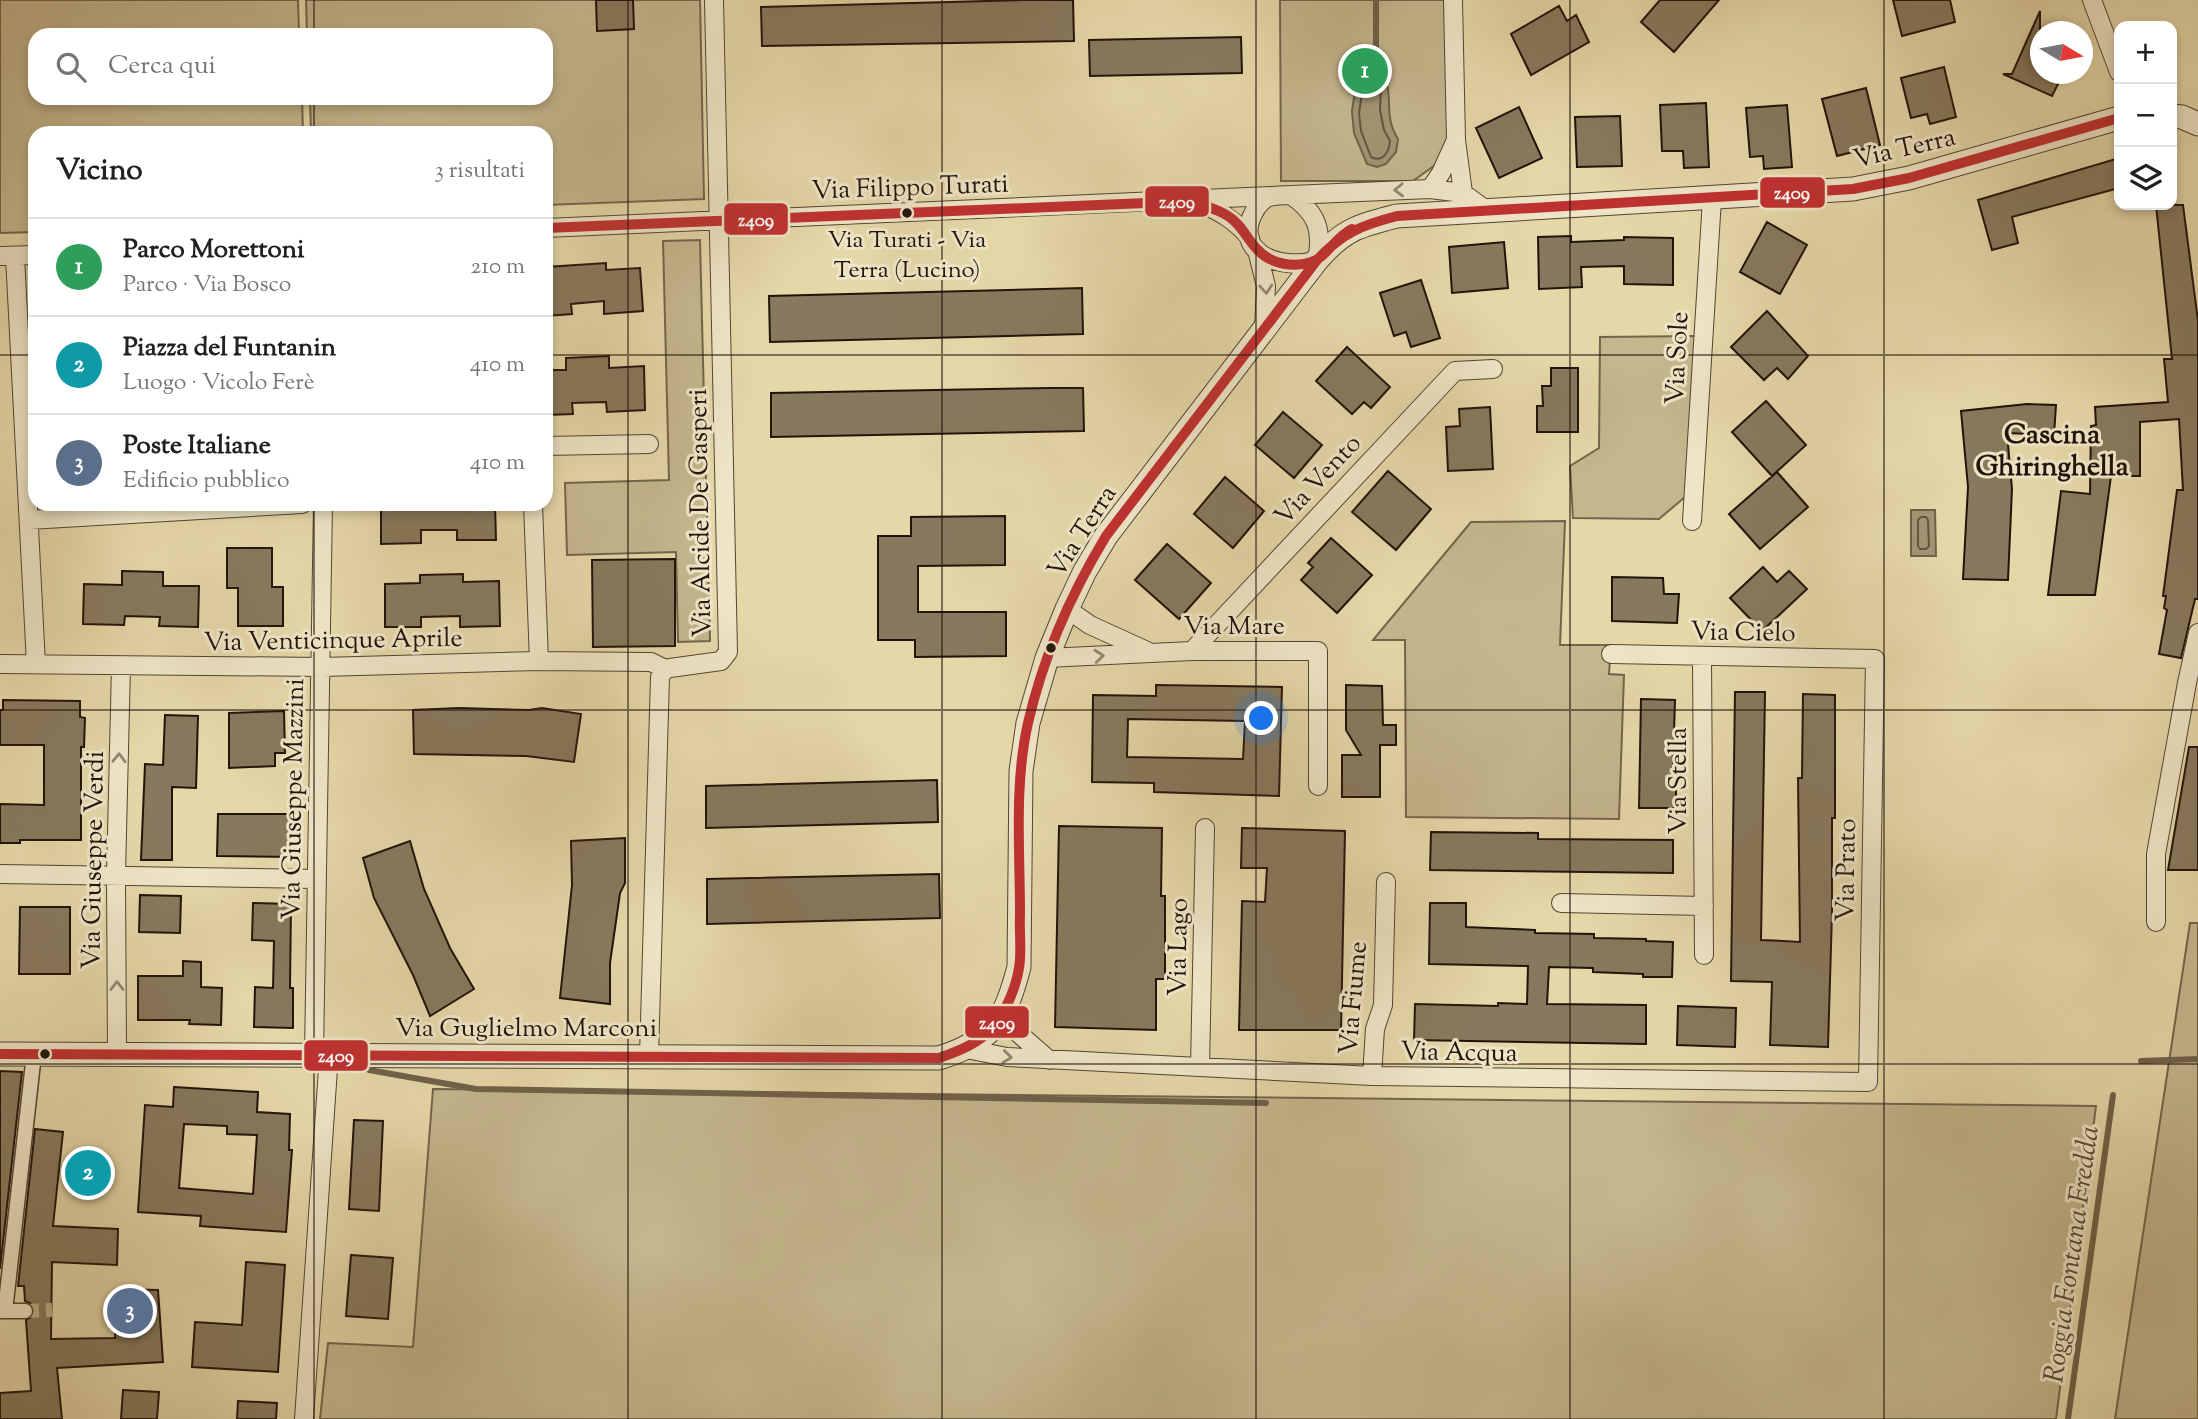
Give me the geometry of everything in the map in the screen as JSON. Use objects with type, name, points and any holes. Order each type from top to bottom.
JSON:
[{"type":"street","name":"Via Alcide De Gasperi","points":[[649,1056],[659,682],[665,669],[721,661],[728,652],[714,0]]},
{"type":"street","points":[[1453,0],[1456,141],[1464,193]]},
{"type":"street","points":[[2092,0],[2114,59]]},
{"type":"street","points":[[2177,116],[2198,124]]},
{"type":"street","name":"Via Terra","points":[[966,1049],[984,1036],[1000,1018],[1012,995],[1019,967],[1021,771],[1028,723],[1047,658],[1084,571],[1106,536],[1317,260],[1340,235],[1359,225],[1396,216],[1813,193],[1884,184],[2114,119]]},
{"type":"street","points":[[1430,189],[1456,141]]},
{"type":"street","points":[[1264,330],[1266,285],[1249,228],[1255,209],[1270,196],[1430,189],[1464,193],[1486,210]]},
{"type":"street","points":[[1253,244],[1270,260],[1281,264],[1294,265],[1317,260],[1320,243],[1315,220],[1309,210],[1292,195]]},
{"type":"street","name":"Via Filippo Turati","points":[[553,228],[1270,196]]},
{"type":"street","name":"Via Sole","points":[[1692,521],[1712,199]]},
{"type":"street","name":"Via Filippo Turati","points":[[1193,201],[1227,215],[1239,225],[1253,244]]},
{"type":"street","points":[[28,255],[8,256],[28,507]]},
{"type":"street","name":"Via Vento","points":[[1192,650],[1455,370],[1493,369]]},
{"type":"street","points":[[553,446],[649,444]]},
{"type":"street","points":[[28,511],[36,664]]},
{"type":"street","points":[[29,520],[183,511]]},
{"type":"street","name":"Via Giuseppe Mazzini","points":[[304,1419],[321,1054],[316,879],[323,511]]},
{"type":"street","points":[[533,511],[539,661]]},
{"type":"street","name":"Via Mare","points":[[1067,609],[1090,625],[1150,652]]},
{"type":"street","points":[[2156,922],[2156,854],[2198,633]]},
{"type":"street","name":"Via Mare","points":[[1047,658],[1192,650],[1318,651],[1318,786]]},
{"type":"street","name":"Via Cielo","points":[[1611,654],[1875,659]]},
{"type":"street","name":"Via Stella","points":[[1702,657],[1704,955]]},
{"type":"street","name":"Via Prato","points":[[1868,1082],[1875,659]]},
{"type":"street","name":"Via Venticinque Aprile","points":[[0,664],[322,667],[539,661],[651,662],[665,669]]},
{"type":"street","name":"Via Giuseppe Verdi","points":[[117,1054],[116,875],[121,666]]},
{"type":"street","name":"Via Lago","points":[[1200,1067],[1205,828]]},
{"type":"street","points":[[0,874],[316,879]]},
{"type":"street","name":"Via Fiume","points":[[1372,1076],[1375,1029],[1383,1005],[1386,881]]},
{"type":"street","points":[[1561,903],[1704,906]]},
{"type":"street","points":[[1000,1018],[1049,1060]]},
{"type":"street","name":"Via Acqua","points":[[966,1049],[1007,1058],[1372,1076],[1868,1082]]},
{"type":"street","name":"Via Guglielmo Marconi","points":[[0,1054],[939,1058],[966,1049]]},
{"type":"street","points":[[25,1311],[2,1311],[34,1054]]},
{"type":"shaded area","points":[[0,0],[298,0],[299,28],[28,28],[28,105],[302,105],[303,126],[28,126],[28,232],[0,233]]},
{"type":"shaded area","points":[[306,0],[700,0],[704,199],[553,205],[553,126],[311,126],[310,105],[553,105],[553,28],[307,28]]},
{"type":"shaded area","points":[[1280,0],[1448,0],[1451,139],[1435,165],[1413,181],[1281,181]]},
{"type":"shaded area","points":[[700,240],[710,641],[678,642],[676,552],[567,555],[565,483],[669,480],[663,241]]},
{"type":"shaded area","points":[[1696,336],[1685,497],[1659,519],[1573,518],[1570,466],[1599,448],[1600,337]]},
{"type":"shaded area","points":[[1565,521],[1560,645],[1611,645],[1609,674],[1624,675],[1619,819],[1406,817],[1405,640],[1373,640],[1471,522]]},
{"type":"shaded area","points":[[2190,923],[2198,923],[2198,1419],[2115,1419]]},
{"type":"shaded area","points":[[433,1089],[2096,1106],[2056,1419],[320,1419],[328,1343],[413,1347]]},
{"type":"water","points":[[1383,52],[1380,71],[1388,88],[1390,120],[1398,139],[1396,152],[1386,164],[1377,167],[1367,164],[1354,133],[1352,111],[1358,70],[1367,58]]},
{"type":"water","points":[[1911,510],[1935,510],[1936,556],[1911,556]]},
{"type":"building","points":[[596,0],[633,0],[634,29],[597,31]]},
{"type":"building","points":[[1073,0],[1074,41],[762,46],[761,7]]},
{"type":"building","points":[[1660,0],[1719,0],[1674,52],[1641,22]]},
{"type":"building","points":[[1893,0],[1950,0],[1955,22],[1902,36]]},
{"type":"building","points":[[1559,6],[1567,21],[1576,15],[1589,42],[1531,75],[1511,34]]},
{"type":"building","points":[[2030,34],[2030,84],[2058,84],[2052,96],[2003,74],[2012,74]]},
{"type":"building","points":[[1241,37],[1242,73],[1090,76],[1089,40]]},
{"type":"building","points":[[1944,67],[1956,117],[1930,124],[1927,114],[1911,118],[1901,78]]},
{"type":"building","points":[[1866,88],[1880,145],[1837,156],[1822,99]]},
{"type":"building","points":[[1706,103],[1709,167],[1684,168],[1683,151],[1662,151],[1660,105]]},
{"type":"building","points":[[1787,105],[1792,167],[1764,169],[1763,156],[1750,157],[1746,108]]},
{"type":"building","points":[[1519,107],[1542,158],[1499,178],[1476,128]]},
{"type":"building","points":[[1620,116],[1622,166],[1577,167],[1575,117]]},
{"type":"building","points":[[2114,159],[2114,189],[2012,217],[2018,243],[1992,250],[1978,200]]},
{"type":"building","points":[[2177,205],[2183,205],[2198,321],[2198,599],[2195,599],[2181,658],[2159,654],[2167,610],[2164,608],[2166,596],[2163,596],[2177,490],[2183,490],[2179,419],[2140,422],[2140,476],[2111,476],[2095,595],[2048,595],[2061,491],[2090,494],[2091,426],[2096,425],[2095,407],[2168,402],[2164,359],[2172,359],[2157,210],[2177,210]]},
{"type":"building","points":[[1767,222],[1807,245],[1780,294],[1740,272]]},
{"type":"building","points":[[1571,236],[1571,242],[1624,240],[1624,237],[1673,238],[1673,285],[1624,284],[1624,266],[1581,267],[1582,287],[1539,289],[1538,237]]},
{"type":"building","points":[[1504,242],[1508,288],[1452,293],[1449,247]]},
{"type":"building","points":[[606,263],[606,270],[640,268],[643,311],[604,314],[604,301],[571,304],[572,314],[553,315],[553,267]]},
{"type":"building","points":[[1421,280],[1440,338],[1411,347],[1406,332],[1394,336],[1380,293]]},
{"type":"building","points":[[1082,288],[1083,334],[770,342],[769,296]]},
{"type":"building","points":[[1767,311],[1808,356],[1788,379],[1777,368],[1764,380],[1731,347]]},
{"type":"building","points":[[1347,347],[1390,387],[1371,408],[1364,402],[1352,414],[1316,381]]},
{"type":"building","points":[[609,356],[609,368],[644,366],[645,410],[607,412],[606,402],[572,403],[573,414],[553,415],[553,370],[566,370],[566,358]]},
{"type":"building","points":[[1551,368],[1578,368],[1578,432],[1537,432],[1537,406],[1543,406],[1542,386],[1551,386]]},
{"type":"building","points":[[1083,388],[1084,431],[771,437],[771,393]]},
{"type":"building","points":[[1766,401],[1806,445],[1772,476],[1732,432]]},
{"type":"building","points":[[2027,404],[2056,405],[2054,435],[2007,433],[2012,489],[2008,580],[1963,579],[1968,487],[1961,411]]},
{"type":"building","points":[[1490,407],[1493,469],[1448,471],[1446,427],[1460,426],[1459,409]]},
{"type":"building","points":[[1283,412],[1322,445],[1294,478],[1255,445]]},
{"type":"building","points":[[1388,471],[1431,509],[1396,550],[1352,512]]},
{"type":"building","points":[[1777,472],[1808,507],[1760,549],[1729,514]]},
{"type":"building","points":[[1225,477],[1264,511],[1233,548],[1194,514]]},
{"type":"building","points":[[381,511],[495,511],[496,540],[457,540],[457,530],[421,530],[421,543],[381,544]]},
{"type":"building","points":[[1005,516],[1005,565],[918,566],[918,612],[1006,612],[1006,656],[915,657],[915,640],[878,640],[878,536],[911,536],[911,517]]},
{"type":"building","points":[[1331,538],[1372,575],[1337,613],[1301,580],[1313,567],[1308,563]]},
{"type":"building","points":[[1167,544],[1211,583],[1179,619],[1135,580]]},
{"type":"building","points":[[227,548],[272,548],[272,587],[283,587],[283,626],[238,626],[238,588],[227,588]]},
{"type":"building","points":[[675,559],[675,646],[593,647],[592,560]]},
{"type":"building","points":[[1763,567],[1777,582],[1789,571],[1807,589],[1762,631],[1730,598]]},
{"type":"building","points":[[122,571],[163,572],[163,586],[199,586],[198,627],[159,626],[160,617],[125,616],[124,625],[83,624],[84,584],[122,585]]},
{"type":"building","points":[[463,574],[463,582],[499,581],[500,626],[460,627],[460,616],[421,617],[421,627],[385,627],[385,584],[420,583],[420,575]]},
{"type":"building","points":[[1612,577],[1663,578],[1664,594],[1679,594],[1677,623],[1612,621]]},
{"type":"building","points":[[1156,685],[1282,687],[1279,796],[1154,792],[1154,783],[1092,782],[1093,695],[1156,696]],"holes":[[[1128,719],[1245,721],[1243,759],[1127,757]]]},
{"type":"building","points":[[1346,685],[1382,686],[1383,725],[1396,725],[1396,745],[1380,745],[1380,797],[1342,797],[1342,755],[1361,755],[1346,730]]},
{"type":"building","points":[[1735,692],[1765,692],[1761,940],[1800,942],[1798,778],[1802,778],[1803,694],[1835,695],[1835,818],[1832,818],[1828,1047],[1770,1045],[1772,982],[1731,981]]},
{"type":"building","points":[[1641,699],[1675,700],[1673,766],[1676,766],[1676,808],[1639,808]]},
{"type":"building","points":[[3,700],[80,701],[80,717],[85,718],[84,747],[81,747],[81,840],[20,840],[20,843],[0,843],[0,804],[44,805],[44,745],[0,745],[0,710],[3,710]]},
{"type":"building","points":[[542,708],[581,714],[574,762],[526,756],[414,754],[413,710]]},
{"type":"building","points":[[284,711],[285,753],[275,753],[275,766],[229,768],[229,713]]},
{"type":"building","points":[[165,715],[198,716],[196,788],[172,787],[172,860],[141,860],[145,764],[163,765]]},
{"type":"building","points":[[2189,747],[2198,747],[2198,870],[2168,870]]},
{"type":"building","points":[[937,780],[938,822],[706,828],[706,786]]},
{"type":"building","points":[[218,814],[293,814],[293,857],[217,856]]},
{"type":"building","points":[[1059,826],[1162,828],[1161,896],[1165,896],[1165,979],[1156,979],[1156,1030],[1055,1027]]},
{"type":"building","points":[[1242,828],[1345,831],[1341,1030],[1239,1030],[1242,901],[1265,902],[1267,868],[1241,868]]},
{"type":"building","points":[[1431,832],[1538,833],[1538,839],[1673,840],[1673,873],[1430,870]]},
{"type":"building","points":[[625,838],[625,883],[620,893],[610,963],[610,1004],[560,998],[572,885],[571,841]]},
{"type":"building","points":[[410,841],[424,889],[450,948],[474,989],[430,1016],[413,975],[374,898],[363,858]]},
{"type":"building","points":[[939,874],[940,918],[707,924],[707,879]]},
{"type":"building","points":[[140,895],[181,896],[180,933],[139,932]]},
{"type":"building","points":[[253,903],[291,904],[290,988],[293,988],[293,1028],[254,1027],[255,987],[273,988],[274,941],[252,940]]},
{"type":"building","points":[[1430,903],[1466,903],[1466,927],[1535,930],[1535,933],[1594,934],[1594,938],[1673,942],[1672,977],[1593,972],[1593,968],[1549,967],[1547,1004],[1646,1005],[1646,1044],[1414,1040],[1415,1004],[1527,1004],[1528,966],[1429,964]]},
{"type":"building","points":[[20,907],[70,907],[70,974],[19,974]]},
{"type":"building","points":[[183,961],[201,962],[201,987],[222,988],[221,1025],[189,1024],[190,1020],[138,1020],[138,976],[183,976]]},
{"type":"building","points":[[1678,1006],[1736,1008],[1735,1047],[1677,1045]]},
{"type":"building","points":[[0,1071],[22,1072],[0,1269]]},
{"type":"building","points":[[174,1087],[258,1092],[257,1112],[290,1114],[289,1150],[292,1150],[286,1232],[200,1226],[201,1216],[138,1212],[145,1105],[173,1107]],"holes":[[[184,1124],[227,1126],[227,1134],[257,1135],[253,1194],[179,1188]]]},
{"type":"building","points":[[354,1120],[383,1121],[379,1211],[349,1209]]},
{"type":"building","points":[[35,1129],[63,1132],[53,1226],[118,1229],[117,1265],[52,1262],[51,1339],[115,1338],[116,1289],[158,1290],[163,1362],[57,1368],[62,1419],[0,1419],[0,1393],[31,1391],[26,1320],[33,1316],[35,1310],[25,1301],[24,1286],[18,1286]]},
{"type":"building","points":[[351,1255],[393,1258],[388,1319],[346,1316]]},
{"type":"building","points":[[246,1262],[285,1265],[278,1372],[192,1367],[195,1322],[242,1325]]},
{"type":"building","points":[[123,1390],[159,1392],[157,1419],[121,1419]]},
{"type":"building","points":[[238,1401],[277,1403],[276,1419],[237,1419]]},
{"type":"waterway","points":[[1376,0],[1376,63]]},
{"type":"waterway","points":[[2141,1061],[2198,1059]]},
{"type":"waterway","points":[[369,1070],[476,1089],[1266,1103]]},
{"type":"waterway","name":"Roggia Fontana Fredda","points":[[2068,1419],[2113,1095]]},
{"type":"tunnel","points":[[25,1311],[52,1310]]},
{"type":"transit line","name":"z409","points":[[0,1054],[939,1058],[962,1049],[976,1042],[994,1026],[1006,1006],[1018,975],[1019,794],[1024,746],[1034,698],[1070,603],[1106,536],[1317,260],[1335,243],[1363,227],[1397,216],[1853,189],[1909,178],[2114,119]]},
{"type":"transit line","name":"z409","points":[[553,228],[1193,201],[1233,219],[1256,248],[1268,258],[1292,265],[1316,260],[1352,229]]},
{"type":"place","name":"Parco Morettoni","points":[[1365,71]]},
{"type":"place","name":"Via Turati - Via Terra (Lucino)","points":[[907,213]]},
{"type":"place","name":"Piazza del Funtanin","points":[[88,1173]]},
{"type":"place","name":"Poste Italiane","points":[[130,1311]]},
{"type":"district","name":"Cascina Ghiringhella","points":[[2052,449]]}]
